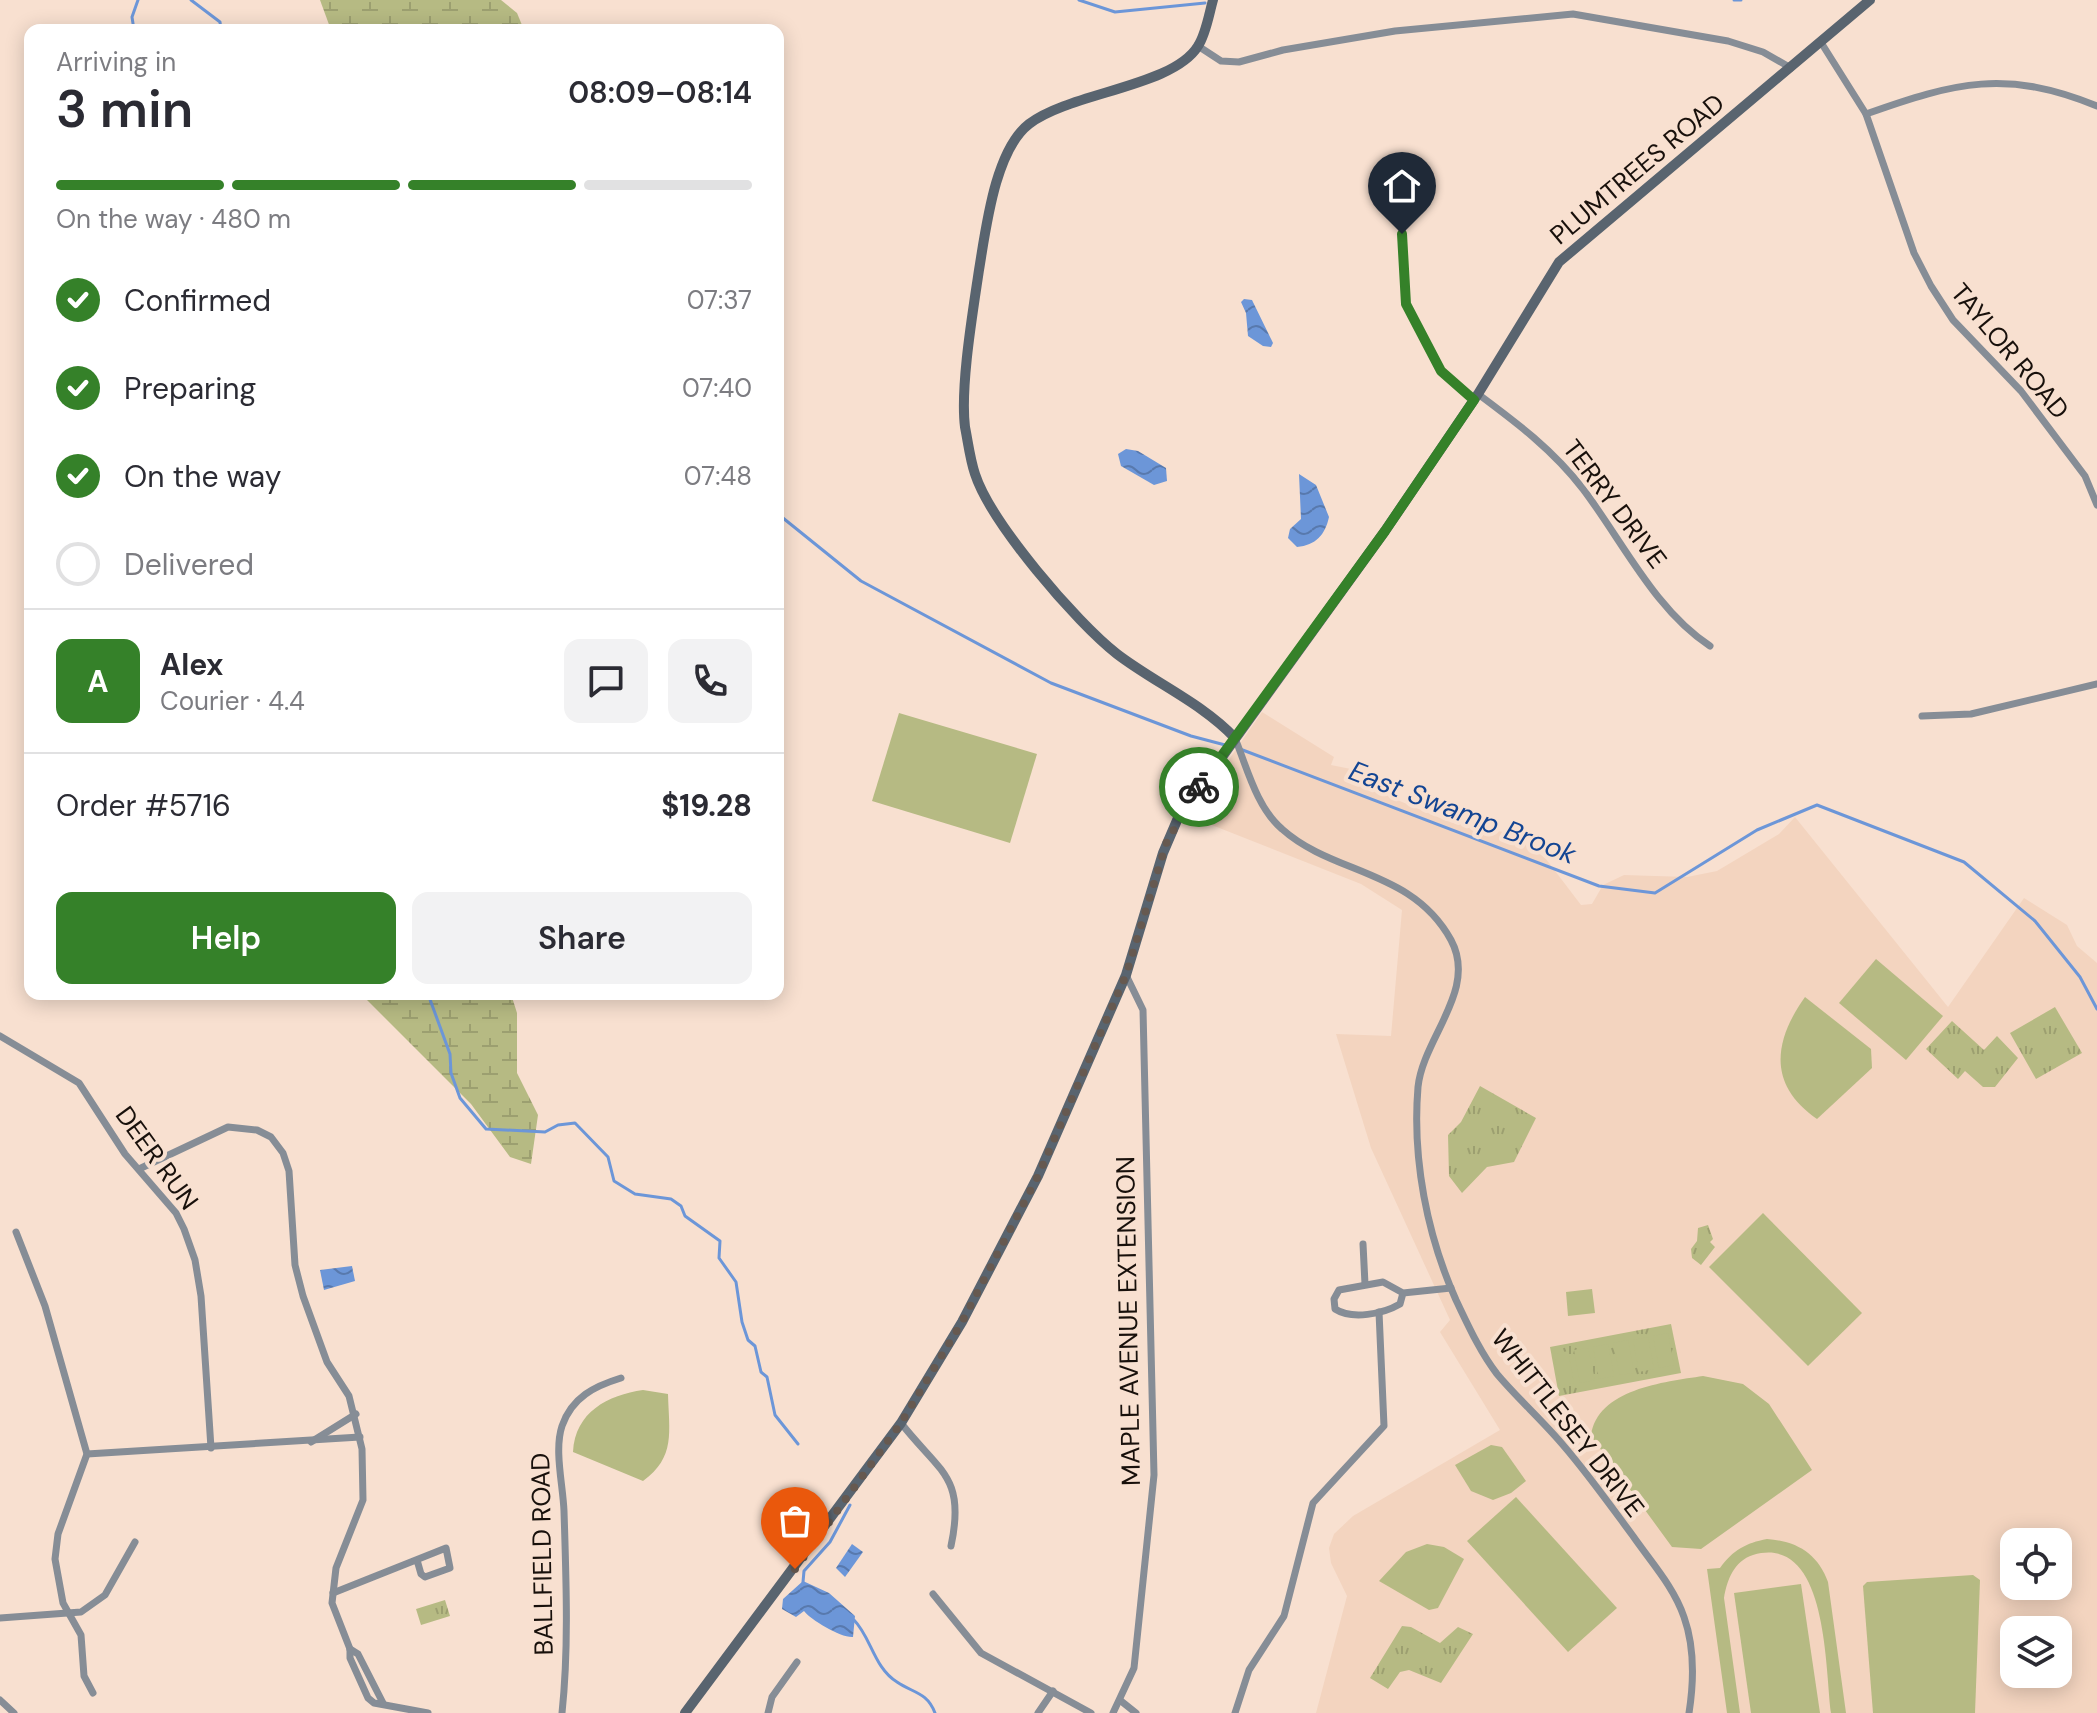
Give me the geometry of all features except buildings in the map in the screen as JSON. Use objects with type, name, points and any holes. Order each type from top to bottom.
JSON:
[{"type":"main road","points":[[1213,0],[1198,46],[1166,72],[1053,110],[1030,123],[1011,141],[982,251],[972,318],[965,424],[975,476],[998,516],[1062,602],[1115,653],[1218,721],[1235,740]]},
{"type":"main road","name":"PLUMTREES ROAD","points":[[685,1713],[901,1423],[962,1322],[1038,1176],[1126,975],[1167,841],[1182,811],[1385,531],[1476,397],[1559,262],[1822,44],[1870,0]]},
{"type":"street","points":[[1198,46],[1221,61],[1239,62],[1283,50],[1395,31],[1573,14],[1728,41],[1763,52],[1791,68]]},
{"type":"street","name":"TAYLOR ROAD","points":[[1822,44],[1866,114],[1914,253],[1932,288],[1953,320],[2021,391],[2085,476],[2097,505]]},
{"type":"street","points":[[1866,114],[1956,85],[2012,82],[2059,91],[2097,106]]},
{"type":"street","name":"TERRY DRIVE","points":[[1416,159],[1401,210],[1406,304],[1441,371],[1539,439],[1581,487],[1682,628],[1710,646]]},
{"type":"street","points":[[1922,716],[1971,714],[2097,684]]},
{"type":"street","name":"WHITTLESEY DRIVE","points":[[1235,740],[1250,775],[1280,828],[1309,846],[1389,881],[1435,918],[1453,943],[1459,971],[1458,988],[1422,1066],[1417,1103],[1428,1218],[1451,1288],[1497,1373],[1588,1476],[1677,1599],[1689,1632],[1693,1663],[1689,1713]]},
{"type":"street","name":"MAPLE AVENUE EXTENSION","points":[[1113,1713],[1134,1668],[1154,1475],[1143,1010],[1126,975]]},
{"type":"street","name":"DEER RUN","points":[[0,1036],[72,1076],[139,1169],[176,1213],[195,1260],[201,1296],[211,1448]]},
{"type":"street","points":[[139,1169],[228,1127],[243,1126],[271,1137],[289,1171],[295,1265],[303,1296],[327,1362],[349,1396],[360,1437],[363,1500],[336,1568],[333,1593],[335,1613],[368,1698],[374,1703],[428,1713]]},
{"type":"street","points":[[16,1232],[45,1306],[87,1454],[56,1547],[58,1581],[68,1615],[81,1635],[84,1676],[93,1693]]},
{"type":"street","points":[[1363,1244],[1365,1284]]},
{"type":"street","points":[[1403,1293],[1400,1304],[1379,1312],[1344,1315],[1335,1309],[1334,1299],[1339,1290],[1365,1284],[1383,1282],[1403,1293],[1451,1288]]},
{"type":"street","points":[[1235,1713],[1249,1670],[1284,1616],[1313,1503],[1384,1426],[1379,1312]]},
{"type":"street","name":"BALLFIELD ROAD","points":[[562,1713],[564,1513],[560,1437],[570,1410],[581,1398],[593,1387],[621,1378]]},
{"type":"street","points":[[309,1443],[356,1414]]},
{"type":"street","points":[[901,1423],[946,1473],[955,1493],[957,1516],[951,1546]]},
{"type":"street","points":[[87,1454],[309,1443],[360,1437]]},
{"type":"street","points":[[0,1618],[81,1612],[105,1595],[135,1542]]},
{"type":"street","points":[[333,1593],[446,1548],[450,1568],[423,1576],[417,1560]]},
{"type":"street","points":[[933,1594],[981,1653],[1091,1713]]},
{"type":"street","points":[[768,1713],[772,1697],[797,1662]]},
{"type":"street","points":[[1038,1713],[1053,1691]]},
{"type":"street","points":[[0,1700],[14,1713]]},
{"type":"street","points":[[1121,1701],[1136,1713]]},
{"type":"shaded area","points":[[1262,712],[1334,757],[1331,765],[1351,769],[1395,799],[1447,821],[1508,833],[1525,842],[1546,859],[1581,905],[1592,904],[1603,885],[1624,875],[1687,877],[1717,871],[1779,834],[1795,817],[1948,1007],[2024,898],[2067,925],[2077,946],[2097,963],[2097,1713],[1316,1713],[1347,1596],[1331,1563],[1329,1548],[1334,1534],[1353,1516],[1500,1430],[1440,1332],[1450,1320],[1371,1148],[1336,1034],[1391,1036],[1402,910],[1361,884],[1194,818],[1209,788]]},
{"type":"green space","points":[[320,0],[501,0],[517,13],[522,24],[329,24]]},
{"type":"green space","points":[[899,713],[1037,754],[1010,843],[872,801]]},
{"type":"green space","points":[[1876,959],[1943,1016],[1906,1060],[1839,1003]]},
{"type":"green space","points":[[1805,997],[1871,1049],[1872,1068],[1817,1119],[1790,1092],[1781,1062],[1786,1030]]},
{"type":"green space","points":[[367,1000],[513,1000],[517,1013],[517,1073],[538,1115],[531,1164],[510,1157],[471,1104]]},
{"type":"green space","points":[[2055,1007],[2082,1053],[2036,1079],[2010,1033]]},
{"type":"green space","points":[[1952,1021],[1984,1050],[1997,1036],[2018,1058],[1995,1087],[1983,1087],[1965,1071],[1958,1079],[1926,1049]]},
{"type":"green space","points":[[1480,1086],[1536,1118],[1514,1162],[1487,1167],[1462,1193],[1449,1176],[1448,1135],[1461,1122]]},
{"type":"green space","points":[[1763,1213],[1862,1313],[1808,1366],[1709,1267]]},
{"type":"green space","points":[[1708,1225],[1713,1239],[1710,1242],[1715,1247],[1701,1265],[1692,1258],[1691,1249],[1697,1241],[1698,1228]]},
{"type":"green space","points":[[1592,1289],[1595,1313],[1568,1316],[1566,1292]]},
{"type":"green space","points":[[1671,1324],[1681,1373],[1559,1396],[1550,1347]]},
{"type":"green space","points":[[1668,1333],[1674,1365],[1659,1368],[1653,1336]]},
{"type":"green space","points":[[1648,1337],[1654,1369],[1639,1372],[1633,1340]]},
{"type":"green space","points":[[1628,1340],[1634,1373],[1620,1375],[1613,1343]]},
{"type":"green space","points":[[1608,1344],[1614,1376],[1599,1379],[1593,1347]]},
{"type":"green space","points":[[1588,1348],[1595,1380],[1580,1383],[1574,1350]]},
{"type":"green space","points":[[1568,1351],[1574,1383],[1560,1386],[1554,1354]]},
{"type":"green space","points":[[1703,1376],[1743,1384],[1769,1404],[1812,1470],[1701,1549],[1672,1547],[1591,1436],[1596,1420],[1619,1398],[1652,1385]]},
{"type":"green space","points":[[643,1390],[668,1394],[668,1443],[666,1453],[654,1472],[643,1481],[573,1452],[580,1426],[596,1408],[618,1396]]},
{"type":"green space","points":[[1491,1445],[1502,1447],[1526,1481],[1511,1493],[1493,1500],[1471,1491],[1455,1465]]},
{"type":"green space","points":[[1516,1497],[1617,1608],[1568,1652],[1467,1541]]},
{"type":"green space","points":[[1767,1539],[1797,1546],[1812,1557],[1824,1572],[1828,1582],[1846,1713],[1831,1713],[1823,1637],[1818,1608],[1809,1583],[1796,1564],[1778,1554],[1746,1558],[1736,1566],[1727,1585],[1724,1598],[1740,1713],[1727,1713],[1707,1569],[1720,1568],[1740,1548]]},
{"type":"green space","points":[[1427,1544],[1444,1547],[1464,1559],[1438,1608],[1429,1610],[1379,1581],[1406,1552]]},
{"type":"green space","points":[[1973,1575],[1980,1580],[1975,1713],[1873,1713],[1863,1586],[1867,1582]]},
{"type":"green space","points":[[1801,1584],[1820,1713],[1751,1713],[1734,1593]]},
{"type":"green space","points":[[445,1600],[450,1616],[421,1625],[416,1609]]},
{"type":"green space","points":[[1402,1626],[1411,1627],[1440,1643],[1458,1627],[1473,1634],[1441,1683],[1409,1670],[1400,1672],[1388,1689],[1370,1678]]},
{"type":"water","points":[[1244,299],[1252,300],[1273,343],[1271,347],[1263,346],[1248,336],[1246,313],[1241,302]]},
{"type":"water","points":[[1126,449],[1138,451],[1166,468],[1167,481],[1154,485],[1121,466],[1118,454]]},
{"type":"water","points":[[1299,474],[1316,485],[1329,517],[1319,538],[1297,547],[1288,538],[1290,529],[1301,519]]},
{"type":"water","points":[[352,1266],[355,1281],[324,1290],[320,1270]]},
{"type":"water","points":[[852,1544],[863,1552],[845,1577],[836,1568]]},
{"type":"water","points":[[803,1581],[829,1593],[855,1616],[853,1637],[827,1628],[804,1611],[796,1617],[782,1609],[783,1599]]},
{"type":"waterway","name":"East Swamp Brook","points":[[133,24],[132,17],[138,0]]},
{"type":"waterway","points":[[191,0],[220,24]]},
{"type":"waterway","points":[[1079,0],[1115,12],[1205,3]]},
{"type":"waterway","points":[[1734,0],[1741,0]]},
{"type":"waterway","name":"East Swamp Brook","points":[[784,519],[861,581],[1051,683],[1191,736],[1229,746]]},
{"type":"waterway","name":"East Swamp Brook","points":[[1240,749],[1599,886],[1655,893],[1757,830],[1817,805],[1964,862],[2035,921],[2080,977],[2097,1009]]},
{"type":"waterway","name":"East Swamp Brook","points":[[430,1000],[450,1054],[451,1073],[460,1098],[486,1129],[545,1132],[558,1125],[575,1123],[608,1157],[614,1181],[635,1194],[671,1199],[681,1206],[685,1216],[720,1241],[719,1258],[736,1282],[742,1322],[748,1340],[755,1346],[761,1372],[767,1377],[775,1415],[798,1444]]},
{"type":"waterway","name":"East Swamp Brook","points":[[803,1582],[804,1571],[830,1542],[850,1505]]},
{"type":"waterway","name":"East Swamp Brook","points":[[854,1620],[889,1676],[924,1697],[935,1713]]},
{"type":"way so far","points":[[795,1569],[901,1423],[962,1322],[1038,1176],[1126,975],[1167,841],[1199,787]]},
{"type":"route","points":[[1199,787],[1385,531],[1474,400],[1441,371],[1406,304],[1402,234]]}]
